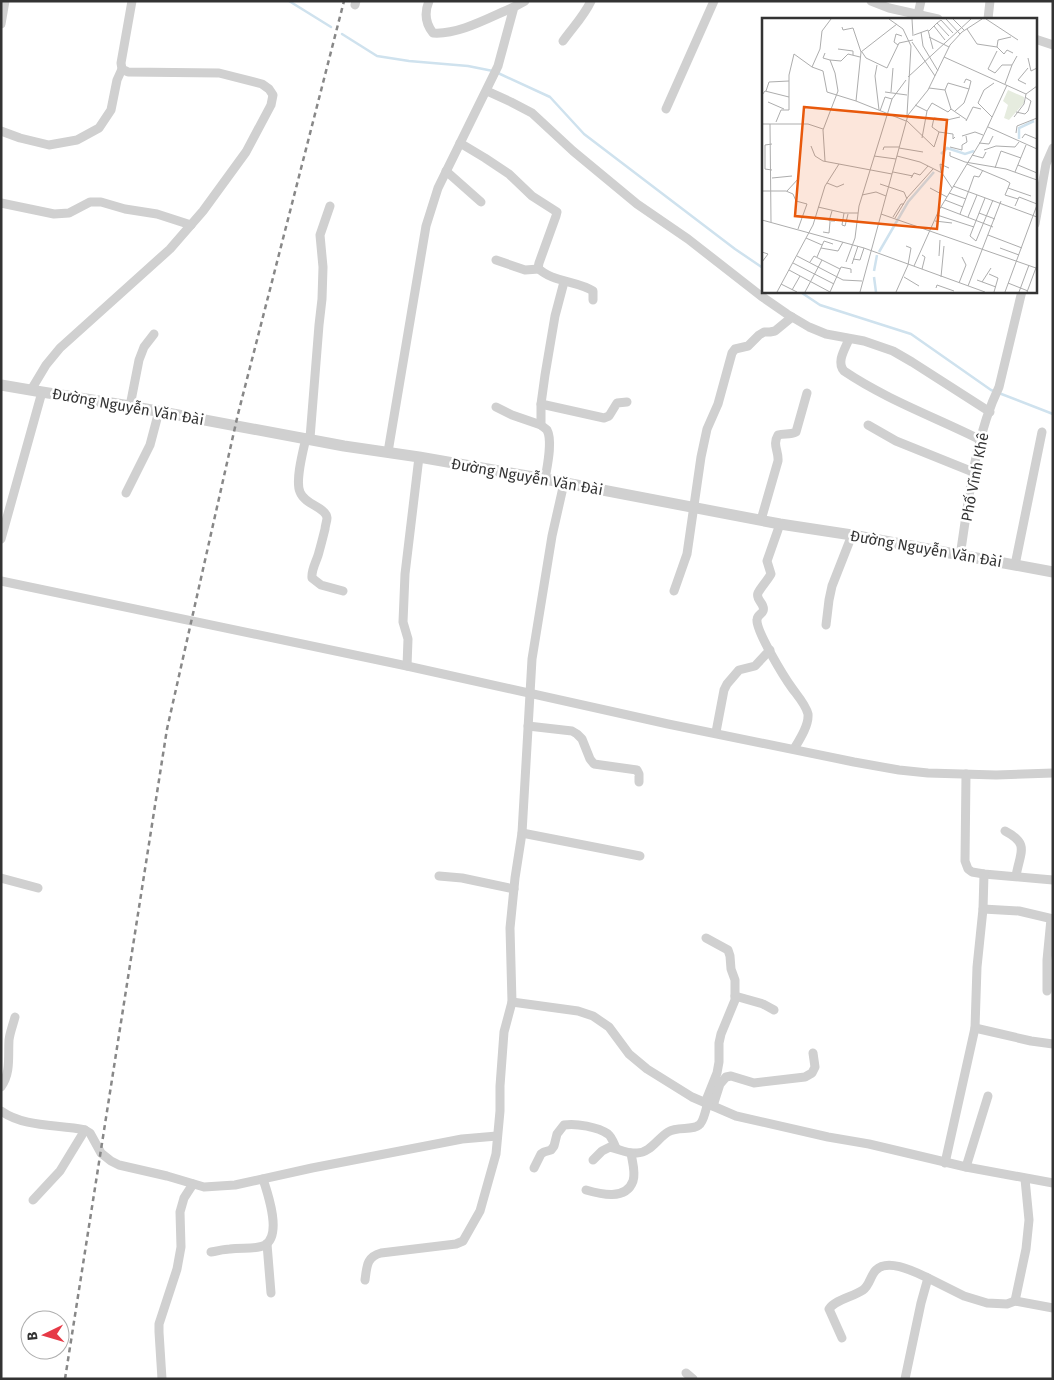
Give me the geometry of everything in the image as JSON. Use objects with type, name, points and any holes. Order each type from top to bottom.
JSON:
[{"type":"street","points":[[1,24],[5,1]]},
{"type":"street","points":[[1,131],[49,145],[77,140],[99,128],[111,110],[117,80],[122,69],[121,63],[132,1]]},
{"type":"street","points":[[429,1],[425,19],[433,33],[439,34],[474,24],[525,1]]},
{"type":"street","points":[[564,41],[582,18],[591,1]]},
{"type":"street","points":[[666,109],[714,1]]},
{"type":"street","points":[[871,1],[889,8],[934,18]]},
{"type":"street","points":[[918,14],[921,1]]},
{"type":"street","points":[[988,18],[990,1]]},
{"type":"street","points":[[388,452],[426,226],[438,188],[498,66],[514,7]]},
{"type":"street","points":[[1036,39],[1053,45]]},
{"type":"street","points":[[1,539],[37,391],[46,365],[60,348],[170,249],[203,211],[246,152],[271,104],[273,95],[262,84],[219,73],[128,72],[122,69]]},
{"type":"street","points":[[487,91],[532,113],[580,157],[637,204],[688,239],[753,290],[792,317],[826,334],[864,341],[893,351],[990,412]]},
{"type":"street","points":[[460,143],[509,174],[532,196],[557,212],[539,263],[539,269]]},
{"type":"street","points":[[1036,219],[1046,164],[1053,148]]},
{"type":"street","points":[[446,171],[481,202]]},
{"type":"street","points":[[1,203],[54,214],[69,213],[90,202],[101,202],[125,209],[157,214],[191,225]]},
{"type":"street","points":[[330,206],[320,235],[323,267],[322,299],[308,438],[298,482],[300,492],[305,500],[322,510],[327,519],[312,578],[321,585],[343,590]]},
{"type":"street","points":[[496,260],[525,270],[539,269],[564,282],[588,288],[593,291],[593,300]]},
{"type":"street","points":[[541,425],[541,404],[556,316],[564,282]]},
{"type":"street","name":"Phố Vĩnh Khê","points":[[960,556],[973,472],[993,400],[1000,387],[1022,292]]},
{"type":"street","points":[[674,591],[687,554],[707,429],[718,404],[732,352],[735,349],[748,346],[759,335],[775,330],[792,317]]},
{"type":"street","points":[[130,406],[139,360],[144,347],[154,334]]},
{"type":"street","points":[[849,339],[840,362],[840,367],[844,371],[883,395],[981,440]]},
{"type":"street","name":"Đường Nguyễn Văn Đài","points":[[1,384],[159,411],[344,446],[545,479],[780,524],[852,535],[1053,572]]},
{"type":"street","points":[[761,520],[778,461],[775,440],[778,435],[783,433],[792,434],[796,432],[807,393]]},
{"type":"street","points":[[541,404],[604,418],[609,416],[617,403],[628,402]]},
{"type":"street","points":[[496,407],[541,425],[547,431],[549,449],[545,479]]},
{"type":"street","points":[[126,493],[150,445],[159,411]]},
{"type":"street","points":[[868,425],[896,441],[973,472]]},
{"type":"street","points":[[1015,565],[1042,432]]},
{"type":"street","points":[[407,666],[408,639],[403,622],[405,574],[419,457]]},
{"type":"street","points":[[364,1280],[368,1263],[373,1255],[456,1244],[463,1241],[480,1212],[496,1154],[504,1032],[512,1002],[510,928],[522,833],[534,640],[552,536],[564,483]]},
{"type":"street","points":[[780,524],[767,561],[770,574],[758,593],[764,608],[758,617],[758,624],[788,683],[807,710],[805,727],[794,749]]},
{"type":"street","points":[[826,624],[832,586],[852,535]]},
{"type":"street","points":[[1,581],[407,666],[668,724],[716,732],[899,770],[928,773],[996,775],[1053,773]]},
{"type":"street","points":[[716,732],[719,710],[727,684],[739,670],[755,666],[770,650]]},
{"type":"street","points":[[528,726],[572,731],[582,739],[594,764],[637,770],[639,782]]},
{"type":"street","points":[[966,774],[966,866],[968,869],[972,872],[984,874],[1053,880]]},
{"type":"street","points":[[1004,831],[1020,841],[1022,846],[1016,876]]},
{"type":"street","points":[[522,833],[640,856]]},
{"type":"street","points":[[945,1163],[975,1028],[984,874]]},
{"type":"street","points":[[439,876],[462,878],[514,889]]},
{"type":"street","points":[[1,878],[38,888]]},
{"type":"street","points":[[983,909],[1019,911],[1052,919],[1047,960],[1046,991]]},
{"type":"street","points":[[706,938],[728,950],[735,980],[735,1000],[721,1034],[719,1062],[710,1092],[709,1104]]},
{"type":"street","points":[[735,996],[763,1004],[774,1010]]},
{"type":"street","points":[[512,1002],[578,1011],[593,1016],[609,1027],[629,1054],[647,1069],[668,1083],[736,1116],[828,1137],[869,1144],[945,1163],[1053,1183]]},
{"type":"street","points":[[1,1088],[6,1081],[8,1072],[10,1034],[15,1017]]},
{"type":"street","points":[[975,1028],[1024,1040],[1053,1044]]},
{"type":"street","points":[[592,1160],[610,1147],[638,1154],[647,1150],[669,1131],[676,1128],[696,1127],[700,1124],[720,1084],[726,1077],[731,1076],[754,1083],[805,1077],[815,1067],[813,1053]]},
{"type":"street","points":[[966,1167],[988,1096]]},
{"type":"street","points":[[1,1111],[8,1116],[32,1123],[86,1130],[90,1132],[101,1153],[119,1165],[204,1187],[235,1186],[462,1139],[498,1136]]},
{"type":"street","points":[[534,1168],[541,1154],[552,1150],[558,1134],[564,1125],[572,1124],[588,1127],[606,1133],[610,1136],[616,1148]]},
{"type":"street","points":[[33,1200],[60,1171],[86,1130]]},
{"type":"street","points":[[586,1190],[605,1195],[616,1195],[627,1189],[633,1182],[634,1172],[631,1153]]},
{"type":"street","points":[[263,1179],[273,1220],[272,1236],[267,1244],[271,1293]]},
{"type":"street","points":[[1016,1301],[1026,1249],[1029,1220],[1025,1179]]},
{"type":"street","points":[[162,1379],[159,1324],[177,1269],[181,1246],[180,1212],[184,1198],[193,1184]]},
{"type":"street","points":[[211,1252],[258,1247],[267,1244]]},
{"type":"street","points":[[842,1338],[829,1309],[834,1304],[863,1290],[876,1270],[893,1265],[928,1278],[964,1296],[981,1301],[1007,1304],[1016,1301],[1053,1308]]},
{"type":"street","points":[[905,1379],[920,1303],[928,1278]]},
{"type":"waterway","points":[[289,1],[331,27]]},
{"type":"waterway","points":[[342,34],[377,56],[468,66],[493,71]]},
{"type":"waterway","points":[[498,73],[550,97],[584,134],[735,249],[762,267]]},
{"type":"waterway","points":[[800,292],[820,305],[911,334],[991,390],[1053,414]]},
{"type":"railway","points":[[65,1379],[167,729],[238,414],[344,1]]}]
